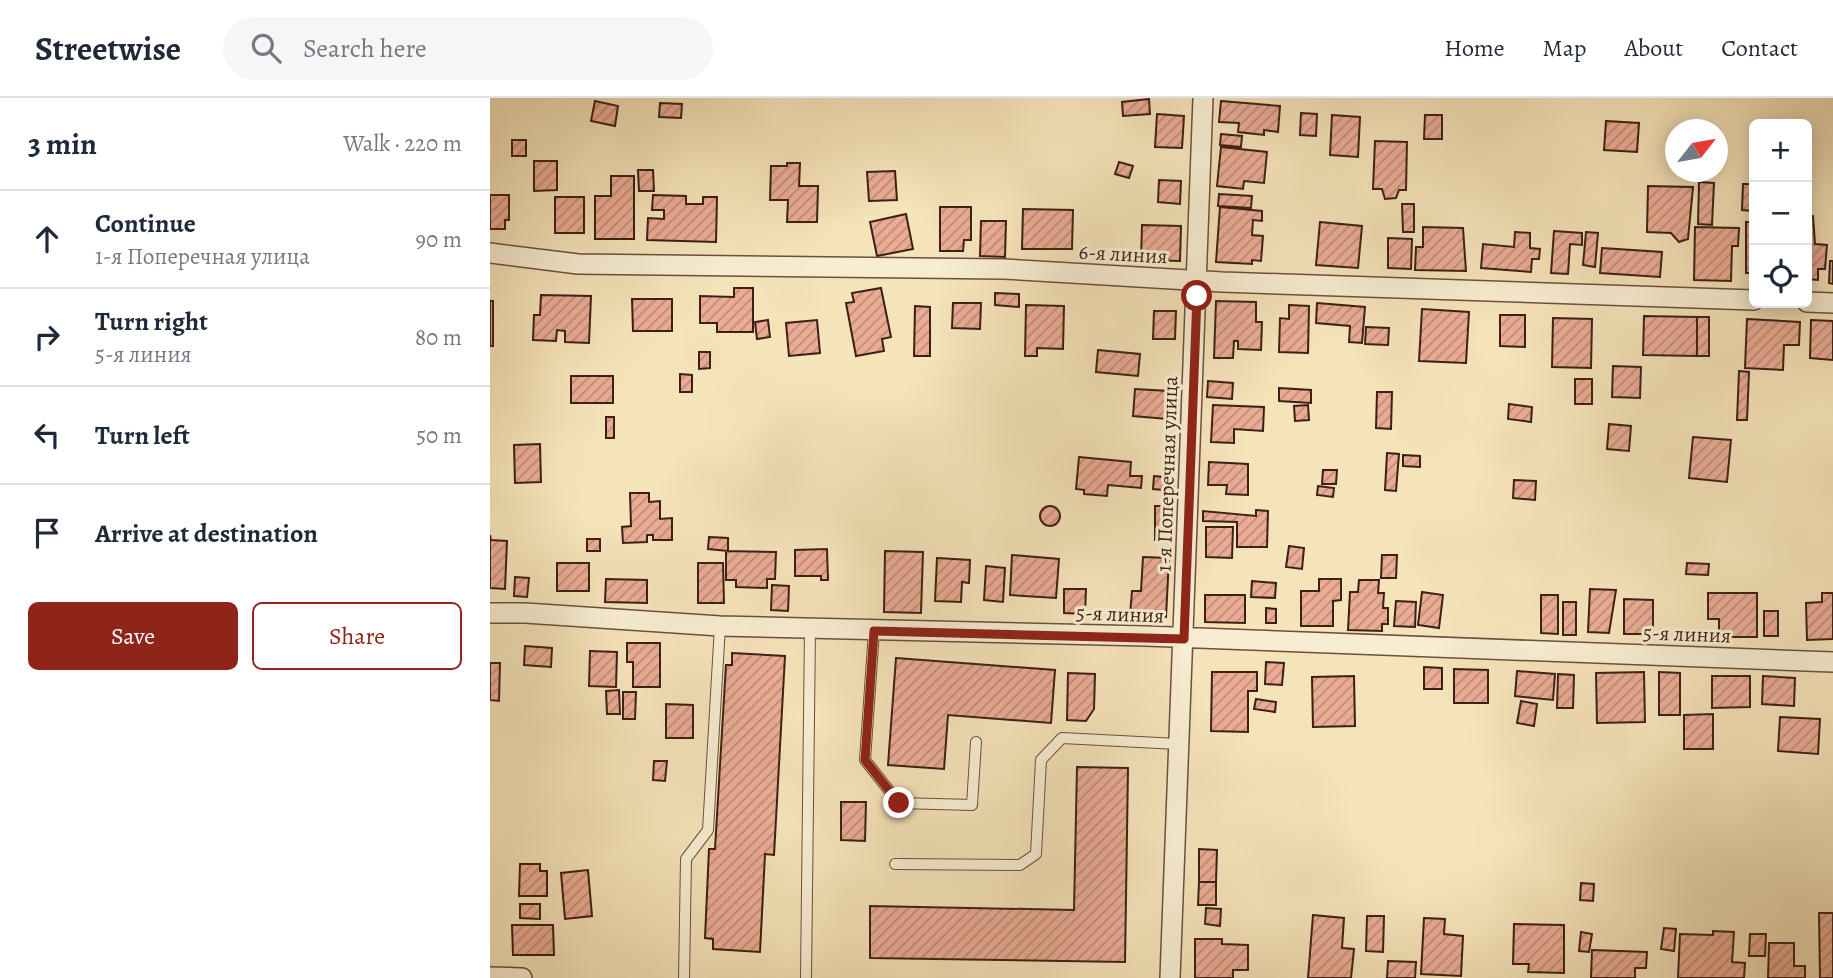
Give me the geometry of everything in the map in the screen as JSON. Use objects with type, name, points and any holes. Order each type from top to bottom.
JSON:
[{"type":"street","name":"1-я Поперечная улица","points":[[1170,978],[1203,98]]},
{"type":"street","name":"6-я линия","points":[[490,253],[578,264],[1004,269],[1198,281],[1749,300]]},
{"type":"street","points":[[1812,302],[1833,303]]},
{"type":"street","name":"5-я линия","points":[[490,613],[525,612],[720,626],[1833,662]]},
{"type":"street","points":[[490,977],[522,978]]},
{"type":"lane","points":[[684,978],[686,859],[708,830],[720,626]]},
{"type":"lane","points":[[806,978],[810,629]]},
{"type":"lane","points":[[874,631],[865,760],[899,803],[972,805],[976,742]]},
{"type":"lane","points":[[895,864],[1020,865],[1028,860],[1035,854],[1041,760],[1062,738],[1178,744]]},
{"type":"building","points":[[1149,99],[1150,114],[1123,116],[1122,102]]},
{"type":"building","points":[[595,101],[618,106],[615,126],[591,121]]},
{"type":"building","points":[[1221,101],[1280,106],[1278,132],[1264,130],[1264,135],[1238,132],[1239,123],[1219,122]]},
{"type":"building","points":[[660,103],[682,104],[681,118],[659,117]]},
{"type":"building","points":[[1301,113],[1317,114],[1316,136],[1300,135]]},
{"type":"building","points":[[1157,114],[1184,116],[1182,148],[1155,147]]},
{"type":"building","points":[[1332,115],[1360,117],[1358,157],[1330,155]]},
{"type":"building","points":[[1425,115],[1442,115],[1442,139],[1424,139]]},
{"type":"building","points":[[1606,121],[1639,123],[1637,152],[1604,150]]},
{"type":"building","points":[[1221,134],[1242,136],[1241,147],[1220,145]]},
{"type":"building","points":[[512,140],[526,140],[526,156],[512,156]]},
{"type":"building","points":[[1375,141],[1407,142],[1406,190],[1399,190],[1396,198],[1385,199],[1382,189],[1373,189]]},
{"type":"building","points":[[1221,147],[1267,152],[1264,183],[1244,181],[1243,189],[1217,186]]},
{"type":"building","points":[[534,161],[557,161],[557,190],[534,191]]},
{"type":"building","points":[[1119,162],[1133,166],[1129,178],[1115,174]]},
{"type":"building","points":[[787,163],[800,163],[799,186],[818,186],[817,222],[787,222],[788,200],[770,200],[771,166],[787,166]]},
{"type":"building","points":[[638,170],[653,170],[654,191],[639,191]]},
{"type":"building","points":[[895,171],[897,200],[869,201],[867,172]]},
{"type":"building","points":[[611,176],[634,176],[634,239],[595,239],[595,196],[611,196]]},
{"type":"building","points":[[1159,180],[1181,181],[1180,204],[1158,202]]},
{"type":"building","points":[[1699,182],[1714,183],[1712,225],[1698,224]]},
{"type":"building","points":[[1743,184],[1749,184],[1749,211],[1742,210]]},
{"type":"building","points":[[1648,186],[1693,187],[1688,239],[1679,242],[1671,233],[1647,232]]},
{"type":"building","points":[[1219,194],[1252,196],[1251,208],[1218,206]]},
{"type":"building","points":[[490,195],[509,195],[509,220],[505,220],[505,229],[490,229]]},
{"type":"building","points":[[653,195],[686,196],[686,204],[703,204],[703,197],[717,197],[716,242],[647,240],[648,218],[664,219],[664,210],[652,210]]},
{"type":"building","points":[[555,197],[584,197],[584,233],[555,233]]},
{"type":"building","points":[[1402,204],[1414,204],[1414,232],[1403,232]]},
{"type":"building","points":[[940,207],[971,207],[971,240],[964,240],[963,251],[940,251]]},
{"type":"building","points":[[1220,207],[1262,211],[1262,221],[1253,220],[1252,235],[1263,236],[1261,261],[1252,260],[1252,264],[1216,262]]},
{"type":"building","points":[[1023,209],[1073,210],[1072,249],[1022,249]]},
{"type":"building","points":[[906,214],[913,249],[877,256],[870,222]]},
{"type":"building","points":[[1812,216],[1815,244],[1827,245],[1825,269],[1818,269],[1818,280],[1812,279]]},
{"type":"building","points":[[981,221],[1006,221],[1005,257],[980,256]]},
{"type":"building","points":[[1320,222],[1362,226],[1358,268],[1316,265]]},
{"type":"building","points":[[1746,222],[1749,222],[1749,273],[1746,273]]},
{"type":"building","points":[[1142,225],[1181,226],[1180,261],[1141,260]]},
{"type":"building","points":[[1423,227],[1463,228],[1466,271],[1415,270],[1416,247],[1423,247]]},
{"type":"building","points":[[1695,227],[1739,228],[1738,246],[1732,246],[1731,281],[1694,280]]},
{"type":"building","points":[[1554,231],[1582,233],[1582,245],[1570,244],[1568,274],[1551,273]]},
{"type":"building","points":[[1515,232],[1530,233],[1530,248],[1540,249],[1539,259],[1532,259],[1531,272],[1481,268],[1483,244],[1514,247]]},
{"type":"building","points":[[1586,232],[1598,233],[1595,267],[1583,265]]},
{"type":"building","points":[[1388,238],[1412,239],[1411,269],[1388,268]]},
{"type":"building","points":[[1602,248],[1662,252],[1660,277],[1600,273]]},
{"type":"building","points":[[1830,261],[1833,261],[1833,284],[1829,283]]},
{"type":"building","points":[[734,288],[753,288],[753,332],[717,332],[717,323],[700,323],[700,296],[734,297]]},
{"type":"building","points":[[881,288],[891,337],[882,339],[884,351],[856,356],[846,303],[854,302],[852,293]]},
{"type":"building","points":[[995,293],[1019,294],[1019,307],[995,305]]},
{"type":"building","points":[[541,295],[591,296],[589,343],[565,342],[565,331],[557,330],[556,341],[533,340],[534,315],[540,315]]},
{"type":"building","points":[[632,299],[672,299],[672,331],[633,331]]},
{"type":"building","points":[[490,301],[493,301],[493,346],[490,346]]},
{"type":"building","points":[[1216,301],[1256,302],[1256,322],[1262,322],[1261,350],[1238,349],[1238,341],[1234,341],[1233,358],[1214,358]]},
{"type":"building","points":[[953,303],[981,303],[980,329],[952,328]]},
{"type":"building","points":[[1317,303],[1365,307],[1362,343],[1349,342],[1350,326],[1316,323]]},
{"type":"building","points":[[1026,305],[1064,306],[1063,349],[1037,348],[1037,356],[1025,356]]},
{"type":"building","points":[[1289,305],[1309,306],[1308,353],[1279,352],[1280,318],[1289,319]]},
{"type":"building","points":[[915,306],[930,307],[930,356],[914,356]]},
{"type":"building","points":[[1422,309],[1469,312],[1466,363],[1419,361]]},
{"type":"building","points":[[1154,311],[1176,311],[1175,339],[1153,339]]},
{"type":"building","points":[[1500,315],[1525,315],[1525,347],[1500,346]]},
{"type":"building","points":[[1644,316],[1697,317],[1697,356],[1643,355]]},
{"type":"building","points":[[1697,317],[1709,317],[1709,356],[1697,356]]},
{"type":"building","points":[[1553,318],[1592,319],[1591,368],[1552,367]]},
{"type":"building","points":[[1747,319],[1800,322],[1799,345],[1784,345],[1783,370],[1745,368]]},
{"type":"building","points":[[768,320],[770,337],[757,339],[755,322]]},
{"type":"building","points":[[817,320],[820,353],[789,356],[786,323]]},
{"type":"building","points":[[1811,320],[1833,321],[1833,360],[1810,358]]},
{"type":"building","points":[[1366,327],[1389,328],[1388,345],[1365,344]]},
{"type":"building","points":[[1098,350],[1140,354],[1138,376],[1096,372]]},
{"type":"building","points":[[699,352],[710,352],[710,368],[699,369]]},
{"type":"building","points":[[1613,366],[1641,367],[1640,398],[1612,397]]},
{"type":"building","points":[[1739,371],[1749,372],[1747,420],[1737,420]]},
{"type":"building","points":[[680,374],[692,375],[692,392],[680,392]]},
{"type":"building","points":[[571,376],[613,376],[613,403],[571,403]]},
{"type":"building","points":[[1575,379],[1592,379],[1592,404],[1575,404]]},
{"type":"building","points":[[1208,381],[1233,383],[1232,399],[1207,397]]},
{"type":"building","points":[[1279,388],[1311,390],[1311,403],[1279,401]]},
{"type":"building","points":[[1135,389],[1169,391],[1167,419],[1133,416]]},
{"type":"building","points":[[1377,392],[1392,392],[1391,429],[1376,428]]},
{"type":"building","points":[[1509,404],[1532,407],[1531,422],[1508,419]]},
{"type":"building","points":[[1213,405],[1264,407],[1263,431],[1234,429],[1234,443],[1211,442]]},
{"type":"building","points":[[1308,405],[1309,420],[1295,421],[1294,406]]},
{"type":"building","points":[[606,417],[614,417],[614,438],[606,438]]},
{"type":"building","points":[[1609,424],[1631,426],[1629,451],[1607,449]]},
{"type":"building","points":[[1693,437],[1731,440],[1727,482],[1689,478]]},
{"type":"building","points":[[540,444],[541,482],[515,483],[514,445]]},
{"type":"building","points":[[1387,453],[1399,454],[1396,491],[1385,490]]},
{"type":"building","points":[[1403,455],[1420,456],[1420,467],[1403,466]]},
{"type":"building","points":[[1079,457],[1131,462],[1130,476],[1142,476],[1141,488],[1108,485],[1107,496],[1084,494],[1084,490],[1076,489]]},
{"type":"building","points":[[1209,462],[1248,464],[1248,495],[1226,494],[1227,485],[1208,485]]},
{"type":"building","points":[[1323,470],[1337,470],[1336,484],[1322,484]]},
{"type":"building","points":[[1154,476],[1174,478],[1173,491],[1153,489]]},
{"type":"building","points":[[1514,480],[1536,481],[1535,500],[1513,498]]},
{"type":"building","points":[[1318,486],[1334,488],[1333,497],[1317,495]]},
{"type":"building","points":[[630,493],[649,493],[649,502],[660,501],[660,519],[672,518],[672,540],[653,540],[653,535],[647,535],[647,542],[623,543],[622,527],[631,526]]},
{"type":"building","points":[[1050,506],[1057,509],[1060,516],[1057,523],[1050,526],[1043,523],[1040,516],[1043,509]]},
{"type":"building","points":[[1155,506],[1173,506],[1173,539],[1155,540]]},
{"type":"building","points":[[1256,510],[1268,511],[1267,547],[1237,547],[1237,522],[1203,521],[1203,511],[1256,516]]},
{"type":"building","points":[[1206,527],[1233,527],[1232,558],[1206,557]]},
{"type":"building","points":[[490,535],[491,540],[507,541],[505,589],[490,588]]},
{"type":"building","points":[[709,537],[728,538],[728,551],[708,549]]},
{"type":"building","points":[[587,539],[600,539],[600,551],[587,551]]},
{"type":"building","points":[[1289,546],[1304,548],[1302,569],[1286,567]]},
{"type":"building","points":[[827,549],[828,580],[821,580],[821,576],[795,576],[795,550]]},
{"type":"building","points":[[726,551],[776,552],[775,579],[767,579],[767,588],[736,587],[736,580],[726,580]]},
{"type":"building","points":[[885,551],[923,552],[921,613],[884,612]]},
{"type":"building","points":[[1012,555],[1059,559],[1056,598],[1010,595]]},
{"type":"building","points":[[1382,555],[1397,555],[1396,578],[1381,578]]},
{"type":"building","points":[[1143,557],[1169,558],[1166,617],[1130,615],[1132,591],[1141,591]]},
{"type":"building","points":[[937,558],[970,560],[969,583],[962,582],[961,602],[935,601]]},
{"type":"building","points":[[557,563],[589,563],[589,591],[557,591]]},
{"type":"building","points":[[698,563],[723,563],[724,603],[698,603]]},
{"type":"building","points":[[1687,563],[1709,564],[1708,575],[1686,574]]},
{"type":"building","points":[[986,566],[1005,568],[1003,602],[984,600]]},
{"type":"building","points":[[515,577],[529,578],[527,597],[514,596]]},
{"type":"building","points":[[606,579],[647,580],[647,603],[605,602]]},
{"type":"building","points":[[1319,579],[1341,579],[1341,600],[1333,601],[1333,626],[1301,626],[1301,591],[1319,591]]},
{"type":"building","points":[[1359,580],[1379,580],[1378,593],[1384,593],[1383,608],[1388,608],[1388,624],[1382,624],[1382,631],[1348,630],[1350,592],[1358,592]]},
{"type":"building","points":[[1252,581],[1276,583],[1275,598],[1251,597]]},
{"type":"building","points":[[772,585],[789,586],[788,611],[771,610]]},
{"type":"building","points":[[1064,589],[1086,589],[1085,614],[1064,613]]},
{"type":"building","points":[[1590,589],[1616,590],[1609,633],[1588,632]]},
{"type":"building","points":[[1422,592],[1443,595],[1439,628],[1418,625]]},
{"type":"building","points":[[1708,593],[1757,593],[1757,637],[1719,637],[1719,619],[1708,619]]},
{"type":"building","points":[[1822,593],[1833,593],[1833,639],[1807,640],[1806,603],[1822,602]]},
{"type":"building","points":[[1205,595],[1245,595],[1245,623],[1205,622]]},
{"type":"building","points":[[1541,595],[1558,595],[1558,634],[1541,633]]},
{"type":"building","points":[[1624,599],[1653,600],[1653,634],[1624,634]]},
{"type":"building","points":[[1396,601],[1416,602],[1415,627],[1394,626]]},
{"type":"building","points":[[1563,602],[1576,602],[1576,635],[1563,635]]},
{"type":"building","points":[[1266,608],[1276,609],[1276,623],[1266,623]]},
{"type":"building","points":[[1764,611],[1778,611],[1778,636],[1764,636]]},
{"type":"building","points":[[627,643],[660,643],[660,687],[633,687],[633,662],[627,662]]},
{"type":"building","points":[[525,646],[552,648],[551,667],[524,665]]},
{"type":"building","points":[[590,651],[617,652],[616,687],[589,686]]},
{"type":"building","points":[[732,653],[785,656],[774,855],[765,854],[760,952],[713,949],[713,939],[705,938],[709,849],[715,849],[726,665],[732,665]]},
{"type":"building","points":[[896,658],[1055,670],[1051,723],[948,715],[944,769],[888,765]]},
{"type":"building","points":[[1266,662],[1284,663],[1282,685],[1265,684]]},
{"type":"building","points":[[490,663],[500,663],[499,701],[490,700]]},
{"type":"building","points":[[1424,667],[1442,668],[1442,689],[1424,689]]},
{"type":"building","points":[[1454,669],[1488,670],[1488,703],[1454,703]]},
{"type":"building","points":[[1517,671],[1555,674],[1553,700],[1515,696]]},
{"type":"building","points":[[1212,672],[1257,672],[1257,691],[1248,691],[1248,732],[1211,731]]},
{"type":"building","points":[[1644,672],[1645,722],[1597,723],[1596,673]]},
{"type":"building","points":[[1659,672],[1680,673],[1680,715],[1659,715]]},
{"type":"building","points":[[1068,673],[1095,674],[1094,709],[1086,721],[1067,720]]},
{"type":"building","points":[[1558,674],[1574,675],[1573,708],[1557,708]]},
{"type":"building","points":[[1354,676],[1355,726],[1313,727],[1312,677]]},
{"type":"building","points":[[1712,676],[1750,676],[1750,707],[1712,708]]},
{"type":"building","points":[[1763,676],[1795,678],[1794,706],[1762,704]]},
{"type":"building","points":[[619,690],[620,714],[607,714],[606,691]]},
{"type":"building","points":[[623,692],[636,692],[635,719],[623,719]]},
{"type":"building","points":[[1256,699],[1276,702],[1275,712],[1254,709]]},
{"type":"building","points":[[1521,701],[1537,704],[1534,726],[1517,723]]},
{"type":"building","points":[[666,704],[693,705],[693,738],[666,738]]},
{"type":"building","points":[[1713,714],[1713,749],[1684,749],[1684,715]]},
{"type":"building","points":[[1780,717],[1820,719],[1818,754],[1778,751]]},
{"type":"building","points":[[654,761],[667,761],[665,781],[653,780]]},
{"type":"building","points":[[1077,767],[1128,768],[1125,962],[870,958],[870,906],[1074,910]]},
{"type":"building","points":[[841,802],[866,802],[865,841],[841,840]]},
{"type":"building","points":[[1199,849],[1217,850],[1216,882],[1199,882]]},
{"type":"building","points":[[520,864],[540,864],[540,871],[547,871],[547,896],[519,896]]},
{"type":"building","points":[[588,870],[592,916],[565,919],[561,873]]},
{"type":"building","points":[[1199,882],[1216,882],[1216,905],[1198,905]]},
{"type":"building","points":[[1581,883],[1594,884],[1593,901],[1580,900]]},
{"type":"building","points":[[520,904],[540,904],[540,919],[520,918]]},
{"type":"building","points":[[1206,908],[1221,909],[1220,926],[1205,924]]},
{"type":"building","points":[[1819,913],[1833,913],[1833,978],[1820,978]]},
{"type":"building","points":[[1313,915],[1344,918],[1342,948],[1354,949],[1351,978],[1308,978]]},
{"type":"building","points":[[1367,916],[1384,916],[1383,952],[1366,951]]},
{"type":"building","points":[[1424,918],[1445,919],[1444,934],[1463,936],[1461,976],[1421,974]]},
{"type":"building","points":[[1514,924],[1564,925],[1564,973],[1528,972],[1529,964],[1513,964]]},
{"type":"building","points":[[512,925],[553,925],[554,955],[513,955]]},
{"type":"building","points":[[1664,928],[1676,929],[1674,951],[1661,949]]},
{"type":"building","points":[[1713,931],[1734,932],[1732,962],[1745,963],[1744,978],[1678,978],[1680,934],[1713,935]]},
{"type":"building","points":[[1581,932],[1592,934],[1589,952],[1579,951]]},
{"type":"building","points":[[1750,934],[1766,934],[1765,956],[1749,956]]},
{"type":"building","points":[[1195,939],[1222,939],[1222,944],[1248,945],[1248,970],[1233,970],[1233,978],[1195,978]]},
{"type":"building","points":[[1769,943],[1794,943],[1794,966],[1805,966],[1805,978],[1768,978]]},
{"type":"building","points":[[1592,950],[1647,952],[1646,968],[1635,968],[1635,978],[1591,978]]},
{"type":"building","points":[[1388,961],[1416,962],[1415,978],[1387,978]]},
{"type":"route","points":[[899,803],[865,760],[874,631],[1184,639],[1197,296]]}]
